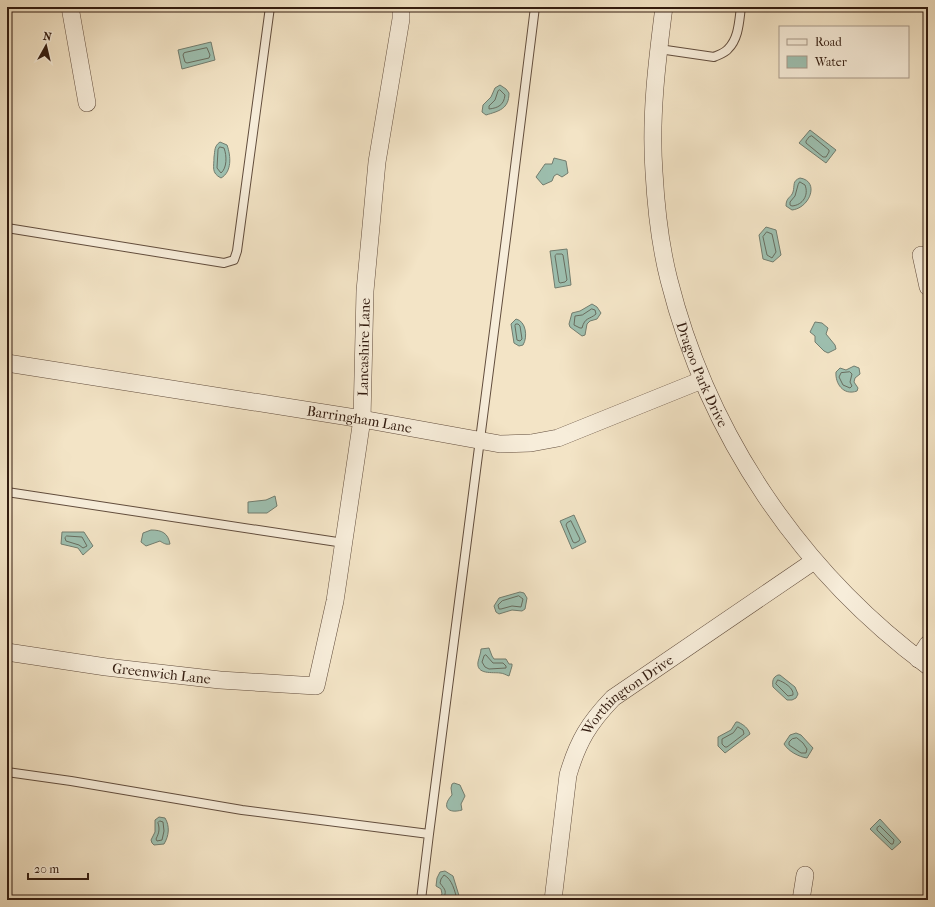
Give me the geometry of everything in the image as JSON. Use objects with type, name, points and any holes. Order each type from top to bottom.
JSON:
[{"type":"street","points":[[70,7],[87,103]]},
{"type":"street","name":"Lancashire Lane","points":[[316,686],[335,601],[362,419],[365,291],[376,162],[401,19],[401,7]]},
{"type":"street","name":"Dragoo Park Drive","points":[[664,7],[654,114],[654,171],[659,228],[670,285],[680,320],[702,380],[721,420],[747,468],[777,513],[814,561],[885,633],[923,663]]},
{"type":"street","points":[[921,255],[928,287]]},
{"type":"street","name":"Barringham Lane","points":[[7,363],[362,419],[500,444],[531,443],[558,438],[702,380]]},
{"type":"street","name":"Worthington Drive","points":[[553,900],[568,775],[573,756],[585,732],[596,716],[613,698],[814,561]]},
{"type":"street","points":[[923,663],[928,644]]},
{"type":"street","name":"Greenwich Lane","points":[[7,652],[106,667],[220,680],[316,686]]},
{"type":"street","points":[[801,900],[805,875]]},
{"type":"lane","points":[[7,228],[224,263],[234,260],[238,244],[270,7]]},
{"type":"lane","points":[[421,900],[428,834],[535,7]]},
{"type":"lane","points":[[659,49],[714,57],[728,50],[737,34],[741,7]]},
{"type":"lane","points":[[7,492],[344,543]]},
{"type":"lane","points":[[7,772],[71,781],[242,810],[428,834]]},
{"type":"water","points":[[211,42],[215,60],[182,69],[178,50]]},
{"type":"water","points":[[500,85],[509,93],[507,103],[499,110],[486,115],[482,112],[483,105],[491,97],[495,88]]},
{"type":"water","points":[[810,130],[836,150],[826,163],[799,143]]},
{"type":"water","points":[[220,142],[227,145],[230,159],[229,168],[225,175],[221,178],[214,172],[215,149]]},
{"type":"water","points":[[554,158],[566,161],[568,173],[562,177],[557,174],[554,176],[552,181],[543,185],[536,177],[545,164],[552,164]]},
{"type":"water","points":[[800,178],[806,180],[810,184],[810,194],[804,205],[792,210],[786,206],[786,203],[793,192],[795,182]]},
{"type":"water","points":[[766,227],[776,230],[781,255],[773,262],[763,259],[759,235]]},
{"type":"water","points":[[567,249],[571,285],[555,288],[550,251]]},
{"type":"water","points":[[592,304],[597,307],[601,313],[597,319],[590,321],[587,324],[585,335],[582,336],[570,327],[569,324],[572,313],[580,311]]},
{"type":"water","points":[[516,319],[519,320],[524,326],[526,334],[525,342],[523,345],[519,346],[514,343],[511,324]]},
{"type":"water","points":[[815,322],[822,323],[828,328],[826,334],[835,345],[836,349],[828,353],[815,342],[815,336],[810,332]]},
{"type":"water","points":[[854,366],[859,368],[860,374],[855,378],[854,382],[858,388],[857,391],[848,392],[841,388],[837,380],[836,372],[840,368],[846,370]]},
{"type":"water","points":[[275,496],[277,506],[267,513],[248,513],[248,502],[266,500]]},
{"type":"water","points":[[574,515],[586,542],[572,549],[560,521]]},
{"type":"water","points":[[151,530],[164,533],[168,537],[170,544],[160,541],[146,546],[141,542],[143,533]]},
{"type":"water","points":[[62,532],[84,532],[93,546],[83,555],[78,548],[61,544]]},
{"type":"water","points":[[520,592],[524,593],[527,598],[525,609],[522,611],[512,610],[499,614],[496,612],[494,606],[499,598]]},
{"type":"water","points":[[489,648],[494,659],[506,659],[509,664],[512,664],[509,676],[501,673],[486,672],[480,669],[478,662],[481,649]]},
{"type":"water","points":[[778,675],[795,687],[798,694],[796,698],[787,700],[773,687],[773,680]]},
{"type":"water","points":[[736,722],[746,727],[750,734],[725,753],[718,746],[718,737],[731,730]]},
{"type":"water","points":[[796,733],[801,735],[813,748],[807,758],[794,753],[784,744],[790,735]]},
{"type":"water","points":[[454,783],[460,785],[465,796],[461,804],[462,810],[457,811],[450,810],[447,806],[447,803],[452,795],[452,784]]},
{"type":"water","points":[[159,817],[165,818],[167,821],[168,834],[164,844],[154,845],[151,840],[155,832],[155,820]]},
{"type":"water","points":[[880,819],[901,842],[892,850],[870,829]]},
{"type":"water","points":[[445,871],[453,876],[460,899],[438,900],[442,894],[441,889],[436,886],[437,878],[440,872]]}]
